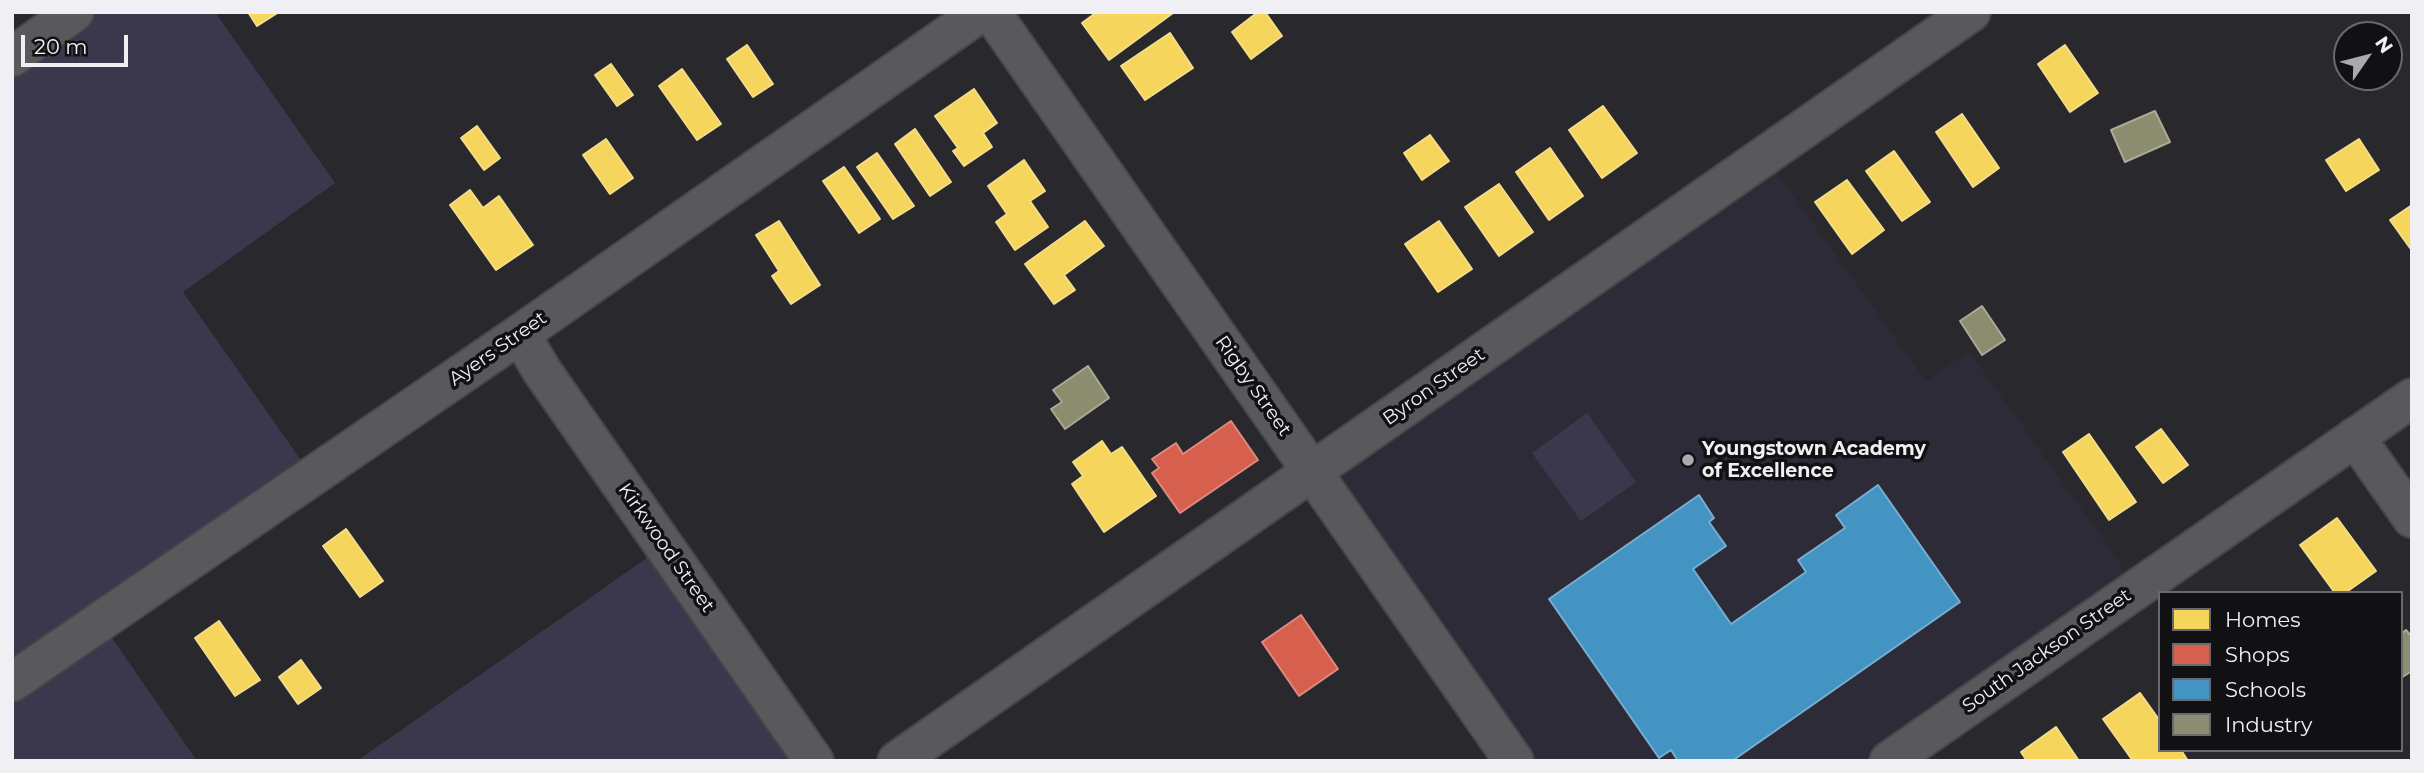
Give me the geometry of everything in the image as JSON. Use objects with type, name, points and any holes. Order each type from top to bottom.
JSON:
[{"type":"street","points":[[12,57],[75,12]]},
{"type":"street","name":"Ayers Street","points":[[12,682],[520,334],[981,12]]},
{"type":"street","name":"Rigby Street","points":[[992,12],[1514,761]]},
{"type":"street","name":"Byron Street","points":[[897,761],[1971,12]]},
{"type":"street","name":"Kirkwood Street","points":[[520,334],[542,371],[814,761]]},
{"type":"street","name":"South Jackson Street","points":[[1889,761],[2412,398]]},
{"type":"street","points":[[2355,437],[2412,519]]},
{"type":"shaded area","points":[[74,12],[215,12],[335,183],[183,292],[312,476],[101,622],[197,761],[12,761],[12,57]]},
{"type":"shaded area","name":"Youngstown Academy of Excellence","points":[[1765,156],[1926,381],[1969,351],[2138,588],[1889,761],[1514,761],[1312,471]]},
{"type":"shaded area","points":[[1587,413],[1636,482],[1581,521],[1532,453]]},
{"type":"shaded area","points":[[664,546],[814,761],[357,761]]},
{"type":"building: Homes","points":[[248,12],[279,12],[257,26]]},
{"type":"building: Homes","points":[[1097,12],[1173,13],[1109,60],[1082,23]]},
{"type":"building: Homes","points":[[1258,12],[1265,12],[1282,36],[1251,59],[1232,32]]},
{"type":"building: Homes","points":[[1170,33],[1193,68],[1145,100],[1121,66]]},
{"type":"building: Homes","points":[[747,45],[773,84],[753,97],[727,59]]},
{"type":"building: Homes","points":[[2065,45],[2098,93],[2070,112],[2038,64]]},
{"type":"building: Homes","points":[[611,64],[633,95],[617,106],[595,75]]},
{"type":"building: Homes","points":[[682,69],[721,124],[697,140],[659,86]]},
{"type":"building: Homes","points":[[974,89],[997,123],[983,133],[992,147],[964,166],[953,151],[958,148],[935,116]]},
{"type":"building: Homes","points":[[1603,106],[1637,153],[1602,178],[1569,130]]},
{"type":"building: Homes","points":[[1962,114],[1999,168],[1973,187],[1936,132]]},
{"type":"building: Homes","points":[[477,126],[500,158],[484,170],[461,138]]},
{"type":"building: Homes","points":[[915,129],[951,182],[930,196],[895,144]]},
{"type":"building: Homes","points":[[1430,135],[1449,161],[1422,180],[1404,153]]},
{"type":"building: Homes","points":[[606,139],[633,178],[610,194],[583,155]]},
{"type":"building: Homes","points":[[2359,139],[2379,170],[2346,191],[2326,160]]},
{"type":"building: Homes","points":[[1550,148],[1583,196],[1549,220],[1516,172]]},
{"type":"building: Homes","points":[[1894,151],[1930,202],[1902,221],[1866,171]]},
{"type":"building: Homes","points":[[877,153],[914,206],[893,219],[857,167]]},
{"type":"building: Homes","points":[[1024,160],[1045,191],[1030,201],[1048,227],[1015,250],[996,222],[1007,214],[988,186]]},
{"type":"building: Homes","points":[[844,167],[880,219],[859,233],[823,181]]},
{"type":"building: Homes","points":[[1847,180],[1884,230],[1852,254],[1815,202]]},
{"type":"building: Homes","points":[[1499,184],[1533,232],[1499,256],[1465,207]]},
{"type":"building: Homes","points":[[470,190],[483,208],[499,196],[533,245],[496,270],[450,205]]},
{"type":"building: Homes","points":[[2412,205],[2412,247],[2410,248],[2390,220]]},
{"type":"building: Homes","points":[[779,221],[820,285],[791,304],[772,276],[779,271],[756,235]]},
{"type":"building: Homes","points":[[1085,221],[1104,246],[1064,275],[1075,290],[1054,304],[1025,264]]},
{"type":"building: Homes","points":[[1439,221],[1472,269],[1438,292],[1405,244]]},
{"type":"building: Homes","points":[[2161,429],[2188,465],[2163,483],[2136,447]]},
{"type":"building: Homes","points":[[2089,434],[2136,502],[2109,520],[2063,452]]},
{"type":"building: Homes","points":[[1102,441],[1111,454],[1122,447],[1156,496],[1104,532],[1072,484],[1083,476],[1073,462]]},
{"type":"building: Homes","points":[[2337,518],[2376,571],[2348,591],[2334,591],[2300,545]]},
{"type":"building: Homes","points":[[346,529],[383,581],[360,597],[323,546]]},
{"type":"building: Homes","points":[[219,621],[260,680],[235,696],[195,638]]},
{"type":"building: Homes","points":[[301,660],[321,688],[298,704],[279,677]]},
{"type":"building: Homes","points":[[2140,693],[2158,718],[2158,752],[2182,752],[2188,761],[2133,761],[2103,719]]},
{"type":"building: Homes","points":[[2056,727],[2079,761],[2027,761],[2021,752]]},
{"type":"building: Shops","points":[[1231,421],[1258,460],[1180,513],[1152,473],[1159,468],[1152,459],[1176,443],[1183,454]]},
{"type":"building: Shops","points":[[1301,615],[1338,669],[1299,696],[1262,642]]},
{"type":"building: Schools","points":[[1878,485],[1960,602],[1732,761],[1678,761],[1671,750],[1659,758],[1549,599],[1699,495],[1714,518],[1709,522],[1726,546],[1693,569],[1731,624],[1806,572],[1798,560],[1845,528],[1836,515]]},
{"type":"building: Industry","points":[[2155,111],[2170,142],[2125,162],[2111,130]]},
{"type":"building: Industry","points":[[1982,306],[2005,340],[1982,355],[1960,321]]},
{"type":"building: Industry","points":[[1088,366],[1109,398],[1065,429],[1051,409],[1062,402],[1053,390]]},
{"type":"building: Industry","points":[[2406,630],[2412,637],[2412,671],[2403,677],[2403,632]]},
{"type":"place","name":"Youngstown Academy of Excellence","points":[[1688,460]]}]
